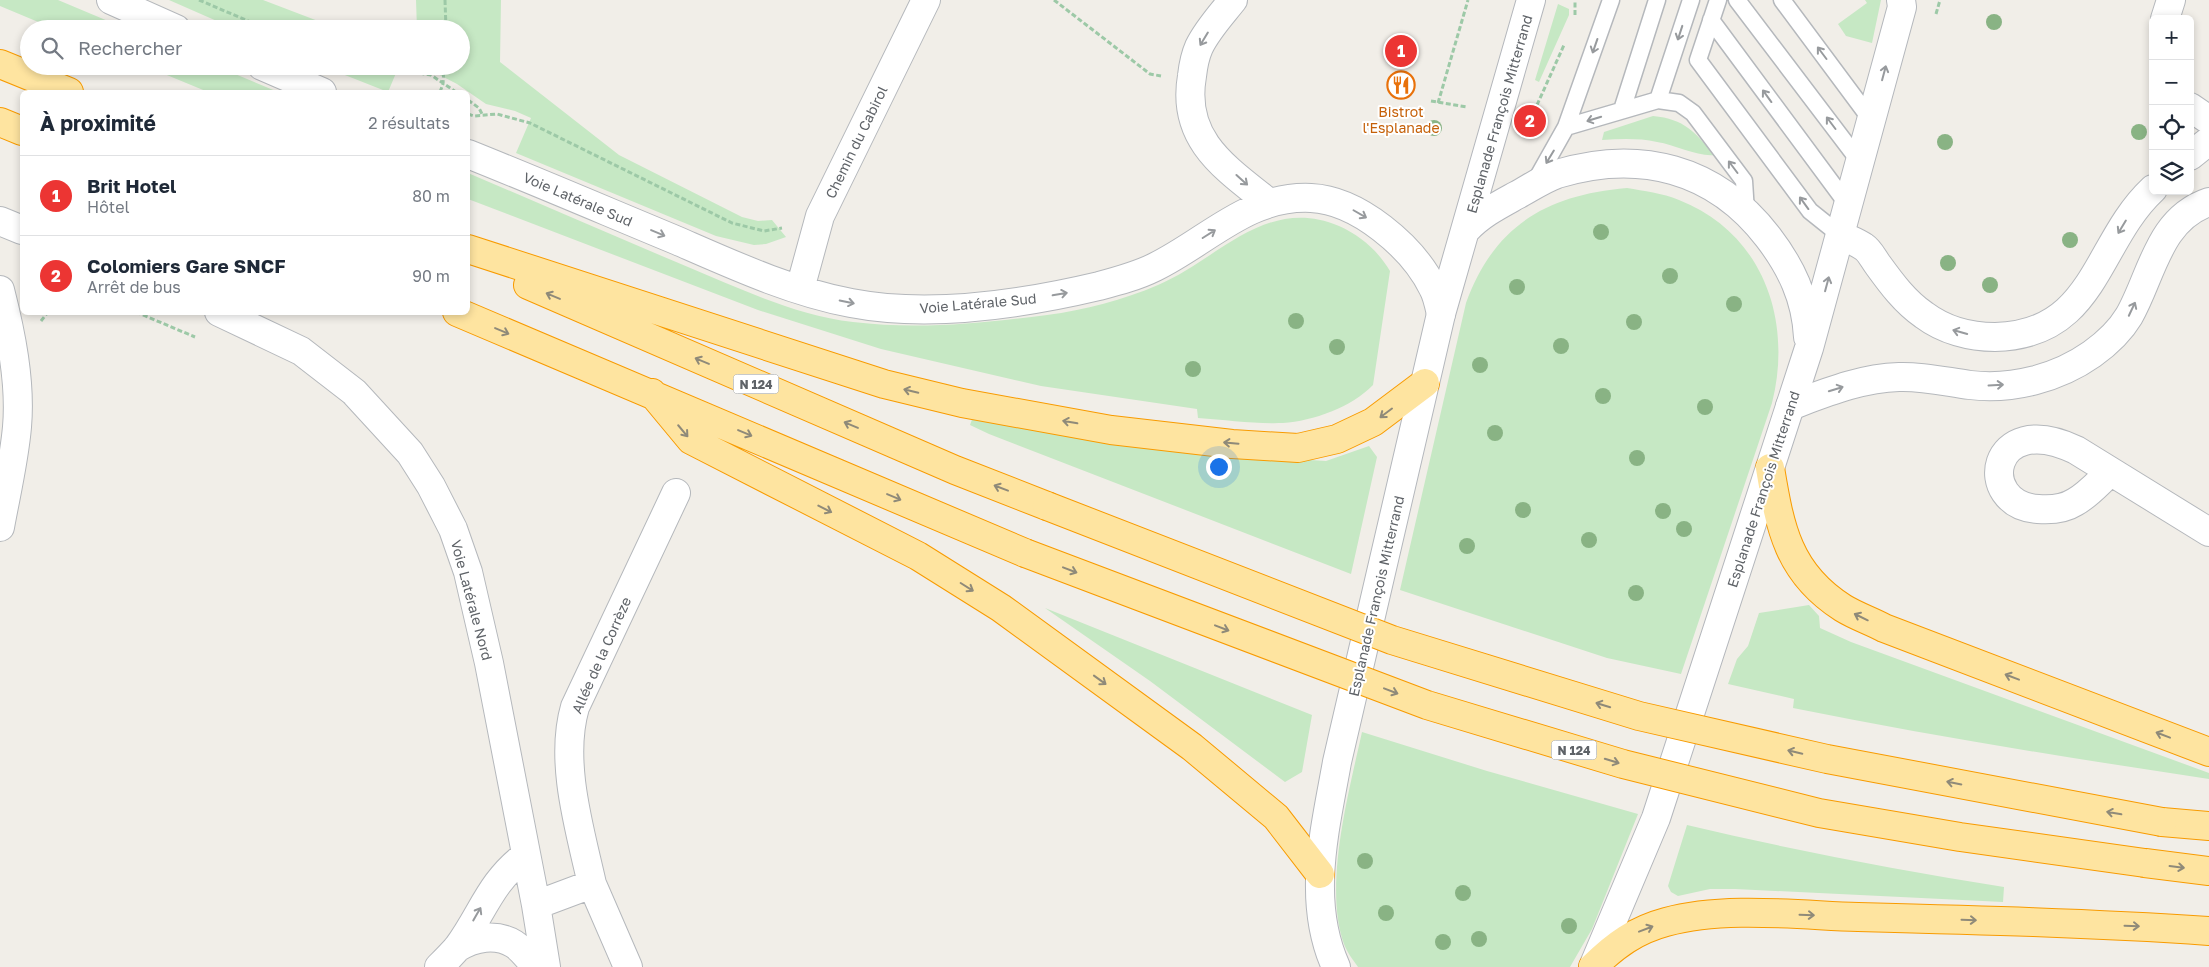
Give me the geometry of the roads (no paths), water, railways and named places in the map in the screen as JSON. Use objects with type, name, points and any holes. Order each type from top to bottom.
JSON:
[{"type":"highway","points":[[0,64],[20,72]]},
{"type":"highway","points":[[27,75],[64,90]]},
{"type":"highway","points":[[0,122],[20,131]]},
{"type":"highway","points":[[470,250],[884,384],[962,403],[1111,430],[1232,444],[1298,448],[1337,439],[1373,422],[1425,383]]},
{"type":"highway","name":"N 124","points":[[470,260],[955,470],[1392,640],[1639,716],[1827,759],[2162,822],[2209,826]]},
{"type":"highway","name":"N 124","points":[[464,315],[1025,553],[1427,705],[1623,764],[1819,812],[1960,837],[2209,871]]},
{"type":"highway","points":[[652,394],[691,440],[918,556],[1001,608],[1192,747],[1276,817],[1320,874]]},
{"type":"highway","points":[[1770,468],[1775,502],[1790,553],[1803,573],[1818,589],[1844,608],[1884,628],[2209,752]]},
{"type":"highway","points":[[1593,967],[1622,940],[1643,929],[1666,922],[1724,915],[1950,919],[2209,931]]},
{"type":"street","points":[[111,0],[156,20]]},
{"type":"street","name":"Chemin du Cabirol","points":[[800,289],[820,216],[926,0]]},
{"type":"street","points":[[1232,0],[1199,47],[1191,81],[1190,107],[1193,124],[1203,142],[1219,161],[1268,202]]},
{"type":"street","name":"Esplanade François Mitterrand","points":[[1336,967],[1323,933],[1319,902],[1320,874],[1337,762],[1441,314],[1531,0]]},
{"type":"street","name":"Esplanade François Mitterrand","points":[[1593,967],[1656,818],[1809,348],[1902,7],[1901,0]]},
{"type":"street","points":[[2166,15],[2171,0]]},
{"type":"street","points":[[283,75],[317,90]]},
{"type":"street","points":[[2194,110],[2209,120]]},
{"type":"street","points":[[2194,153],[2209,141]]},
{"type":"street","name":"Voie Latérale Sud","points":[[470,155],[712,256],[800,289],[853,303],[908,308],[984,305],[1078,291],[1129,278],[1156,266],[1236,217],[1268,202],[1313,198],[1336,203],[1360,213],[1382,228],[1422,268],[1435,290],[1441,314]]},
{"type":"street","name":"Esplanade François Mitterrand","points":[[1467,228],[1486,213],[1532,186],[1556,175],[1582,168],[1633,163],[1674,171],[1704,181],[1725,194],[1746,212],[1777,248],[1798,284],[1808,321],[1809,348]]},
{"type":"street","points":[[1840,235],[1865,247],[1908,302],[1924,316],[1943,327],[1963,334],[1985,337],[2005,336],[2026,332],[2045,325],[2063,314],[2078,301],[2098,272],[2124,223],[2149,194]]},
{"type":"street","points":[[1790,406],[1852,384],[1899,376],[1972,385],[1998,385],[2049,376],[2077,364],[2113,337],[2129,316],[2153,259],[2165,238],[2181,220],[2209,202]]},
{"type":"street","points":[[0,221],[20,229]]},
{"type":"street","points":[[0,290],[12,349],[16,383],[17,426],[0,527]]},
{"type":"street","points":[[12,349],[21,315]]},
{"type":"street","name":"Voie Latérale Nord","points":[[225,315],[301,351],[328,370],[385,424],[410,453],[431,486],[453,529],[468,572],[489,663],[536,905]]},
{"type":"street","points":[[2110,472],[2209,532]]},
{"type":"street","name":"Allée de la Corrèze","points":[[628,967],[592,884],[578,823],[570,760],[571,721],[575,707],[676,493]]},
{"type":"street","points":[[439,967],[457,948],[498,880],[510,867],[526,855]]},
{"type":"street","points":[[536,905],[592,884]]},
{"type":"street","points":[[536,905],[546,967]]},
{"type":"street","points":[[536,905],[562,967]]},
{"type":"street","points":[[457,948],[470,940],[484,937],[500,939],[514,944],[536,967]]},
{"type":"lane","points":[[1532,186],[1566,127],[1611,0]]},
{"type":"lane","points":[[1622,110],[1656,0]]},
{"type":"lane","points":[[1658,100],[1691,0]]},
{"type":"lane","points":[[1718,0],[1698,60],[1810,212],[1840,235]]},
{"type":"lane","points":[[1737,0],[1860,162]]},
{"type":"lane","points":[[1782,0],[1872,120]]},
{"type":"lane","points":[[1711,20],[1848,205]]},
{"type":"lane","points":[[1566,127],[1658,100],[1679,103],[1693,113],[1744,181],[1746,212]]},
{"type":"place","name":"Brit Hotel","points":[[1401,51]]},
{"type":"place","name":"Bistrot l'Esplanade","points":[[1401,85]]},
{"type":"place","name":"Colomiers Gare SNCF","points":[[1530,121]]}]
